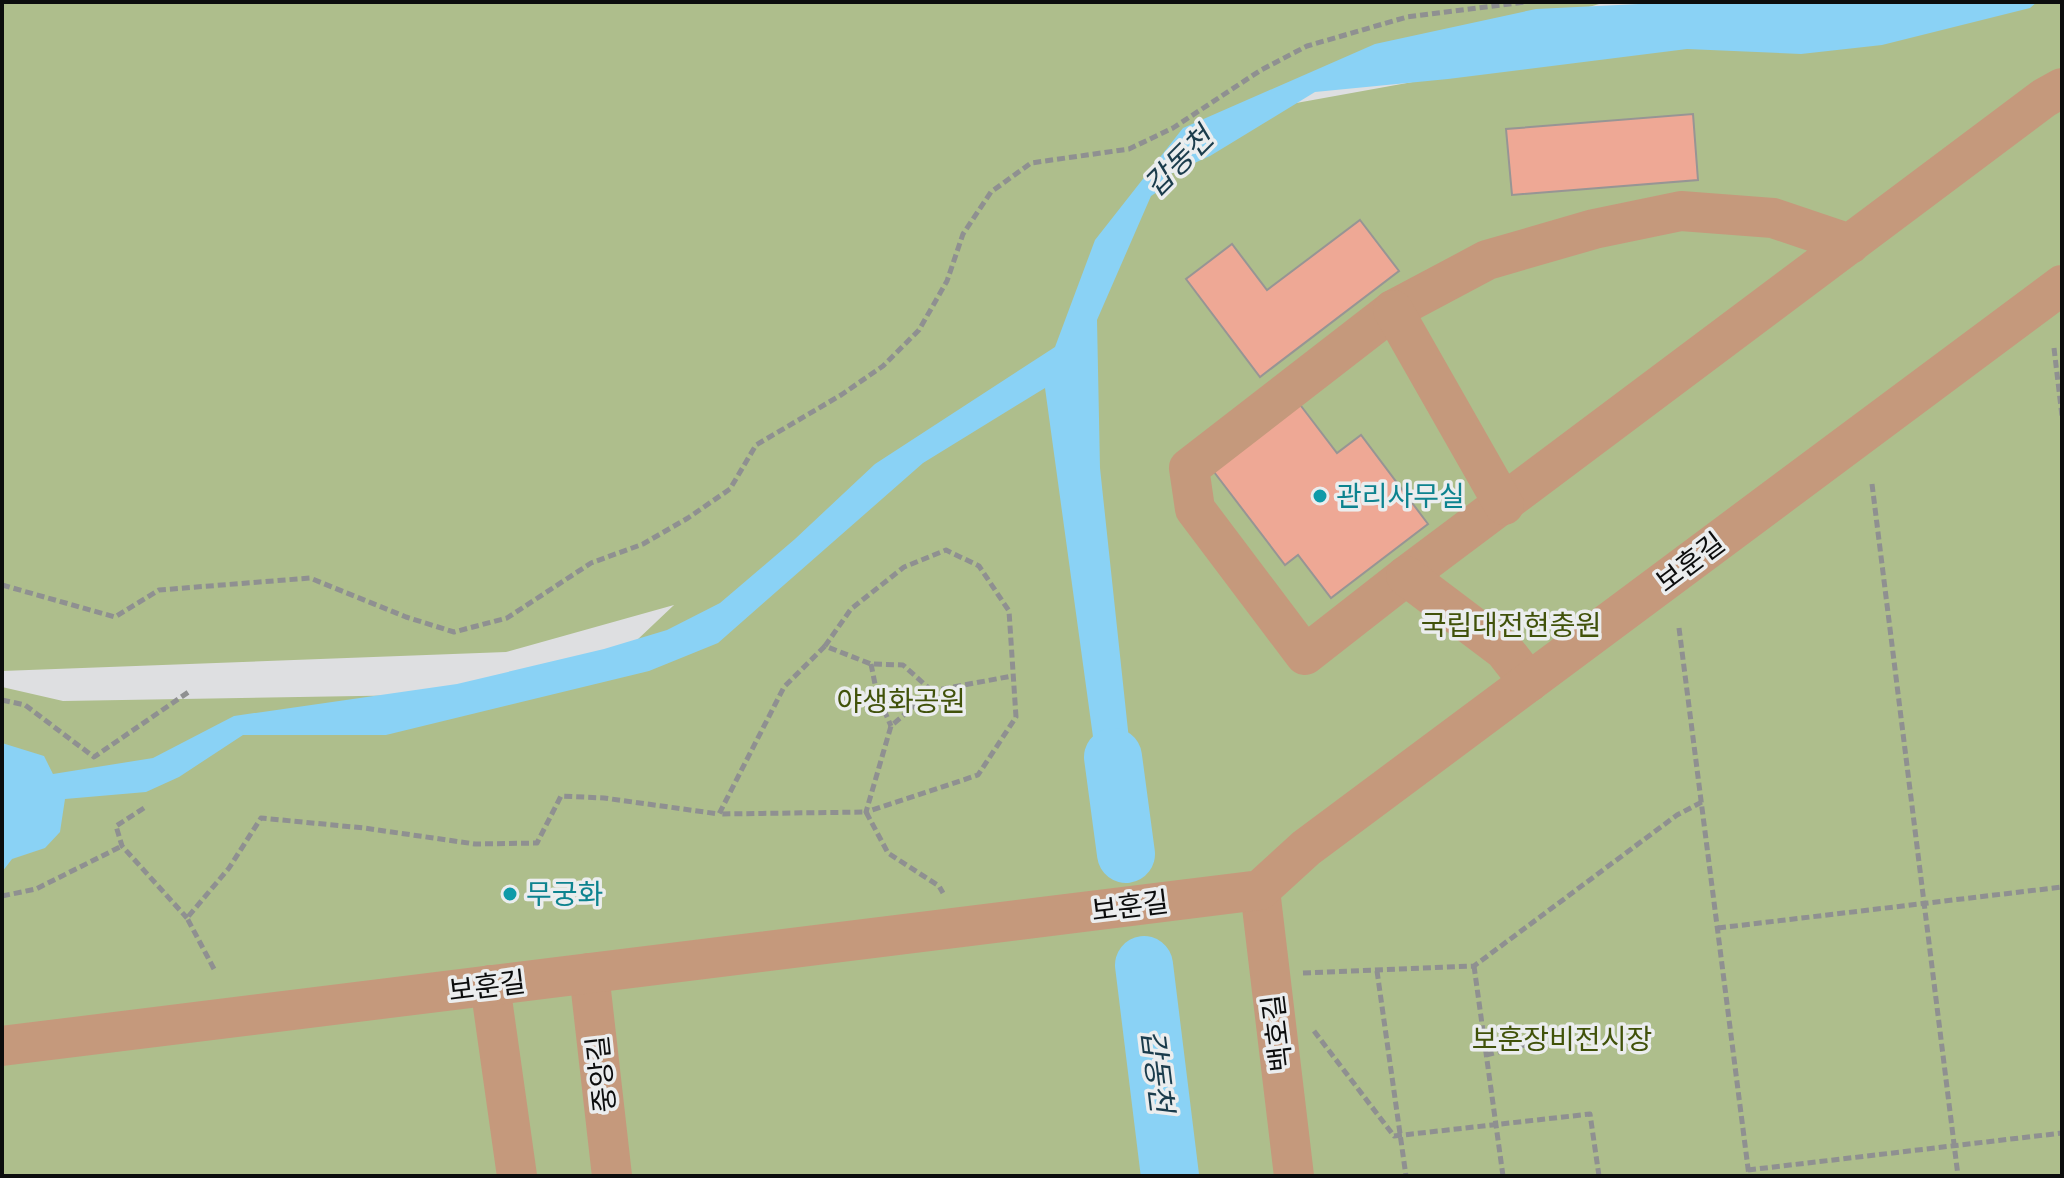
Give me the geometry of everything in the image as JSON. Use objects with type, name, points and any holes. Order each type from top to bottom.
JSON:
[{"type":"lane","points":[[1850,244],[1773,218],[1681,211],[1594,229],[1487,260],[1393,310],[1189,468],[1195,509],[1305,655],[2044,98],[2062,88]]},
{"type":"lane","name":"보훈길","points":[[2,1046],[1260,890],[1306,848],[2062,285]]},
{"type":"lane","points":[[1393,310],[1504,505]]},
{"type":"lane","points":[[1406,576],[1504,650],[1529,682]]},
{"type":"lane","name":"백호길","points":[[1260,890],[1294,1176]]},
{"type":"lane","name":"중앙길","points":[[589,973],[612,1176]]},
{"type":"lane","points":[[490,985],[517,1176]]},
{"type":"path","points":[[2,585],[115,617],[159,590],[310,578],[406,617],[454,632],[507,618],[591,563],[643,544],[688,518],[730,489],[756,445],[841,395],[883,366],[919,330],[947,281],[963,234],[991,192],[1031,163],[1129,149],[1173,128],[1261,70],[1307,46],[1407,17],[1526,2]]},
{"type":"path","points":[[2054,348],[2062,416]]},
{"type":"path","points":[[1872,484],[1958,1176]]},
{"type":"path","points":[[187,918],[229,868],[261,818],[364,828],[475,844],[537,843],[561,796],[604,798],[719,814],[866,812],[978,775],[1016,717],[1009,611],[979,566],[946,550],[904,567],[851,609],[825,646],[784,687],[719,814]]},
{"type":"path","points":[[1679,628],[1748,1173],[2062,1133]]},
{"type":"path","points":[[825,646],[871,664],[903,665],[932,691]]},
{"type":"path","points":[[871,664],[877,694],[891,726]]},
{"type":"path","points":[[962,927],[939,886],[888,853],[866,812],[891,726],[932,691],[1012,676]]},
{"type":"path","points":[[2,700],[25,705],[94,757],[190,691]]},
{"type":"path","points":[[1298,973],[1474,966],[1677,815],[1702,802]]},
{"type":"path","points":[[144,808],[116,826],[122,846],[187,918],[214,969]]},
{"type":"path","points":[[2,896],[36,889],[122,846]]},
{"type":"path","points":[[1718,928],[2062,887]]},
{"type":"path","points":[[1474,966],[1503,1176]]},
{"type":"path","points":[[1377,971],[1406,1176]]},
{"type":"path","points":[[1486,1055],[1540,1041],[1537,1029]]},
{"type":"path","points":[[1313,1030],[1394,1136],[1590,1114],[1599,1176]]},
{"type":"green space","name":"국립대전현충원","points":[[2,2],[1606,2],[1203,120],[1855,2],[2062,2],[2062,1176],[2,1176],[2,687],[63,701],[532,693],[598,677],[674,605],[506,652],[2,671]]},
{"type":"water","points":[[1680,2],[2037,2],[2030,8],[1882,45],[1801,54],[1687,49],[1315,92],[1210,156],[1168,175],[1171,183],[1151,196],[1097,320],[1100,468],[1138,824],[1132,832],[1122,837],[1105,824],[1045,388],[923,463],[718,643],[649,671],[386,735],[243,735],[179,777],[146,792],[65,799],[60,832],[45,848],[12,859],[2,872],[2,743],[44,756],[53,774],[153,758],[234,716],[457,684],[604,649],[667,630],[720,603],[795,539],[875,464],[1055,347],[1095,240],[1183,128],[1375,44],[1536,9]]},
{"type":"water","points":[[1147,982],[1158,986],[1165,1003],[1188,1176],[1157,1176],[1134,1005],[1138,990]]},
{"type":"building","points":[[1693,114],[1698,180],[1512,195],[1506,129]]},
{"type":"building","points":[[1360,220],[1399,271],[1260,377],[1186,279],[1232,244],[1267,290]]},
{"type":"building","name":"관리사무실","points":[[1298,402],[1337,453],[1361,435],[1428,524],[1331,598],[1298,555],[1285,565],[1211,468]]},
{"type":"waterway","name":"갑동천","points":[[1113,757],[1126,854]]},
{"type":"waterway","name":"갑동천","points":[[1144,965],[1170,1176]]},
{"type":"place","name":"관리사무실","points":[[1320,496]]},
{"type":"place","name":"무궁화","points":[[510,894]]},
{"type":"park label","name":"야생화공원","points":[[901,701]]},
{"type":"park label","name":"보훈장비전시장","points":[[1562,1039]]}]
